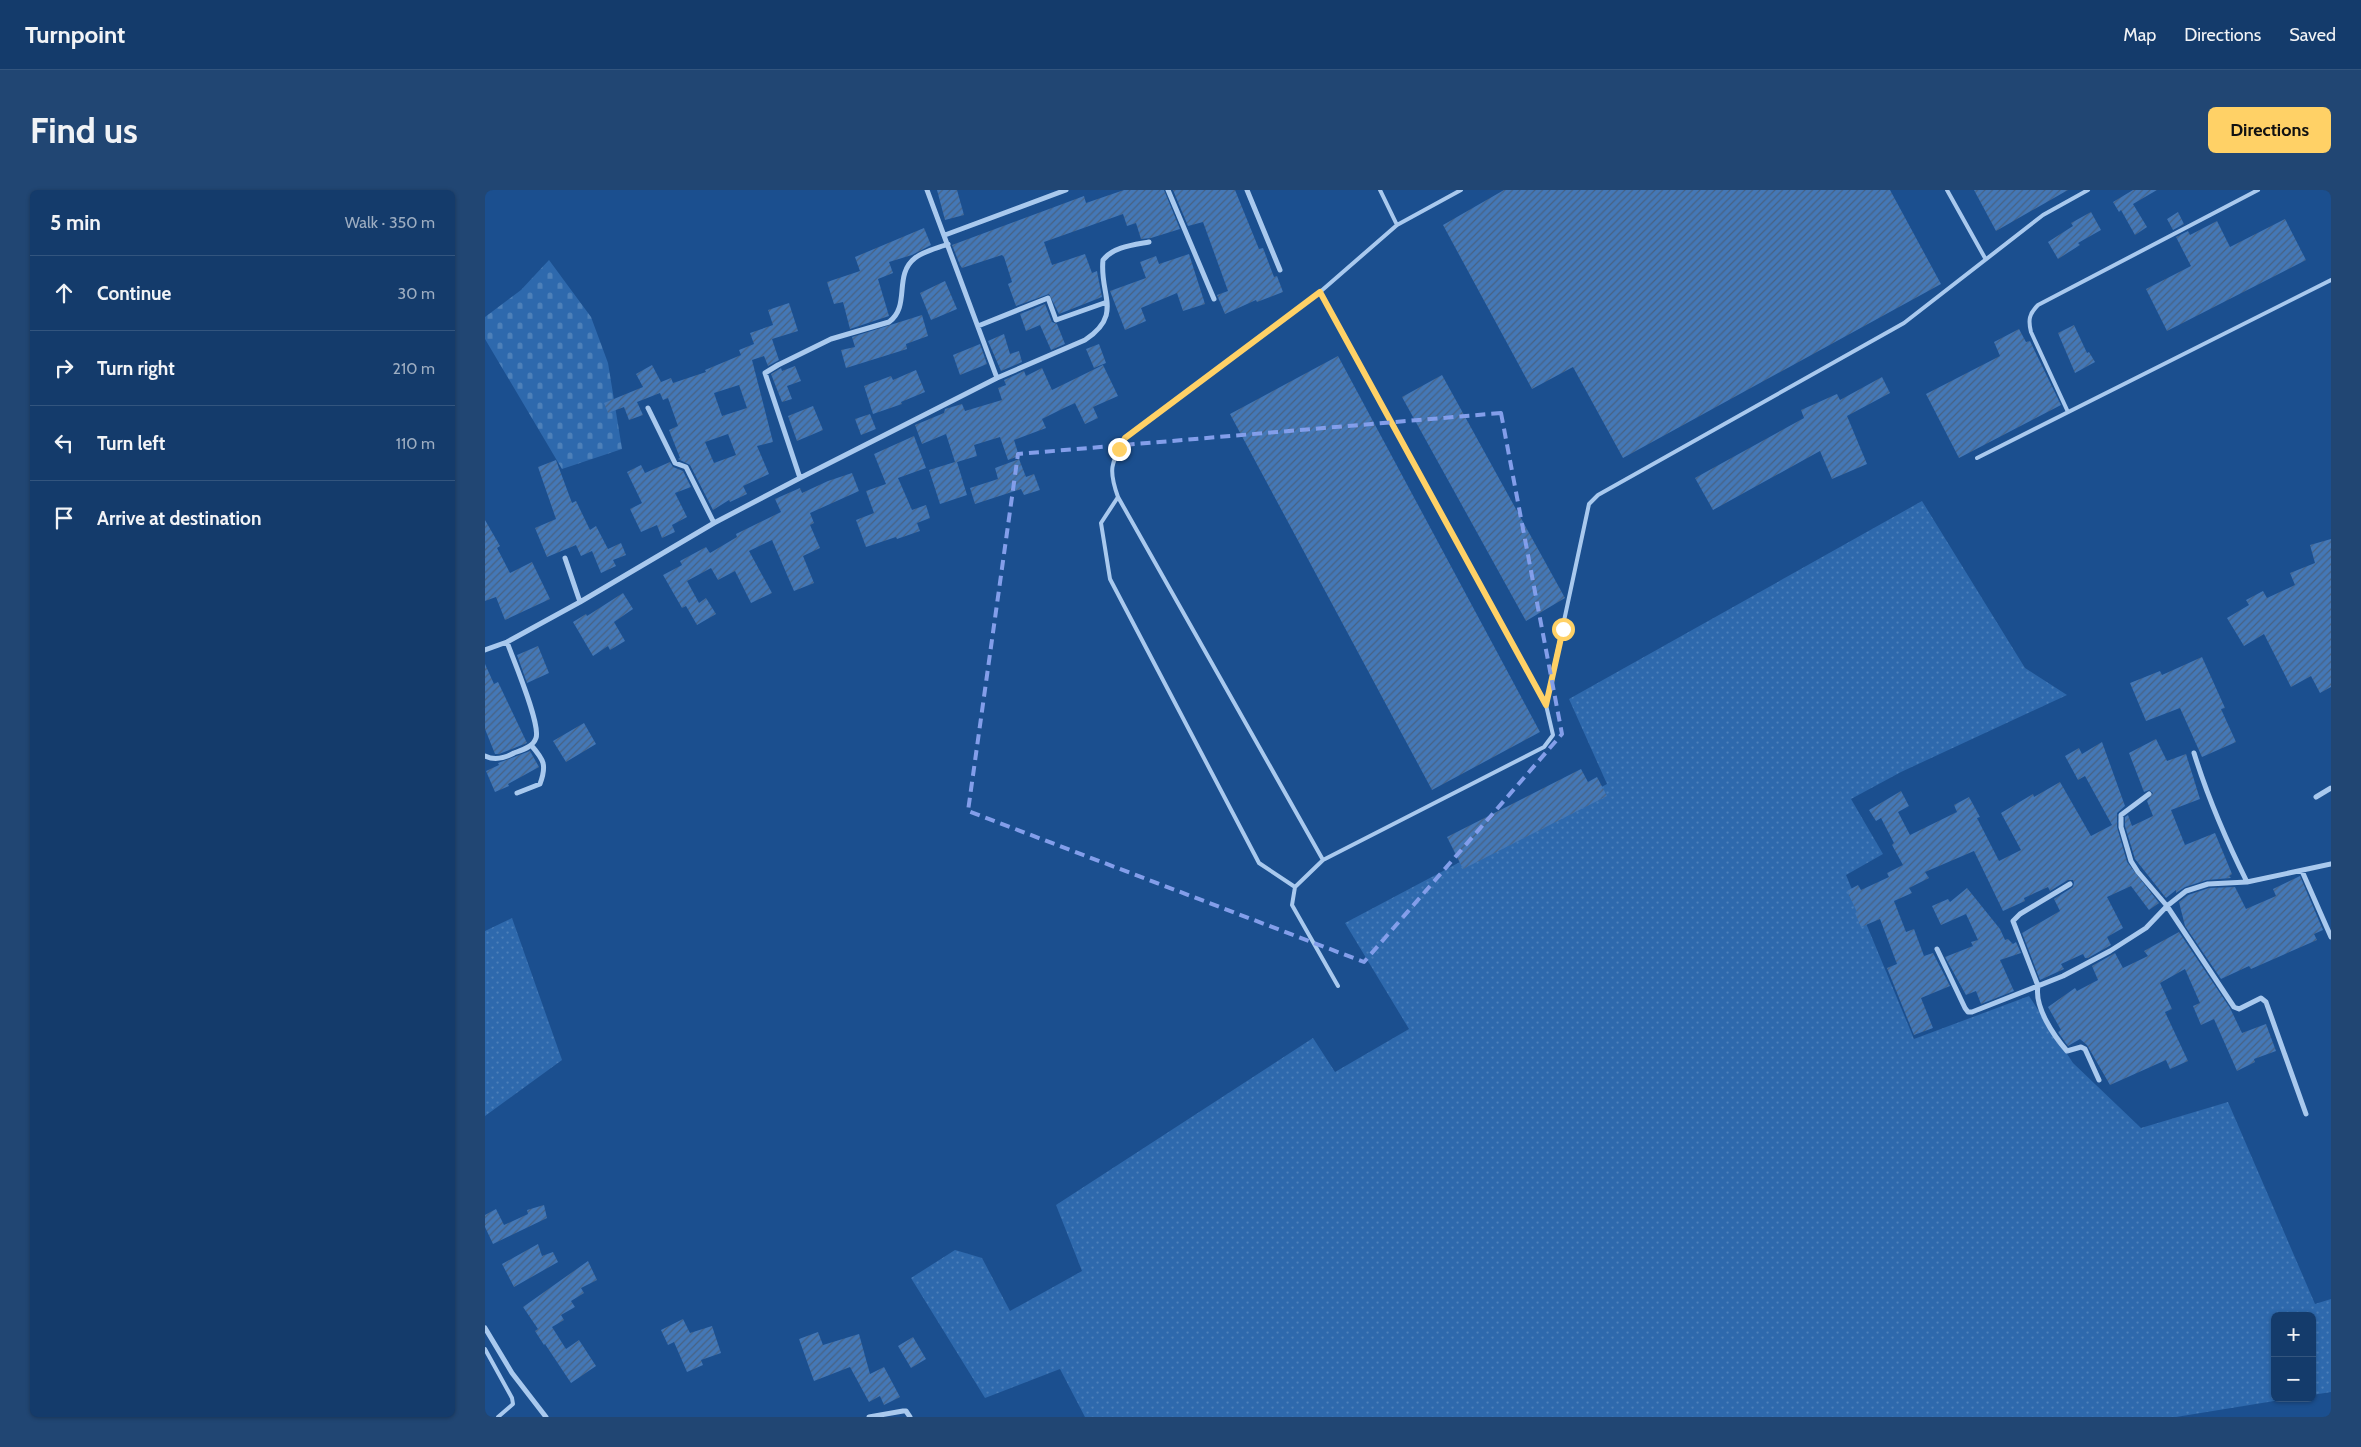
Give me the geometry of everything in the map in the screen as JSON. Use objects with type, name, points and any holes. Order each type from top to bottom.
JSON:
[{"type":"street","points":[[927,190],[997,378]]},
{"type":"street","points":[[945,235],[1066,190]]},
{"type":"street","points":[[1168,190],[1214,299]]},
{"type":"street","points":[[1247,190],[1280,270]]},
{"type":"street","points":[[485,650],[507,642],[580,602],[714,523],[800,478],[997,378],[1075,346],[1097,332],[1103,324],[1107,302],[1103,260],[1115,250],[1149,242]]},
{"type":"street","points":[[800,478],[765,373],[773,367],[831,339],[889,322],[895,318],[899,312],[902,280],[908,266],[916,257],[948,244]]},
{"type":"street","points":[[978,326],[1048,298],[1056,320],[1107,302]]},
{"type":"street","points":[[648,408],[675,463],[686,467],[714,523]]},
{"type":"street","points":[[565,558],[580,602]]},
{"type":"street","points":[[485,756],[496,759],[531,746],[536,738],[536,723],[507,642]]},
{"type":"street","points":[[517,793],[540,784],[545,770],[541,757],[531,746]]},
{"type":"street","points":[[2194,753],[2207,794],[2227,842],[2247,882]]},
{"type":"street","points":[[2316,797],[2331,788]]},
{"type":"street","points":[[2149,794],[2121,815],[2121,827],[2131,861],[2167,906],[2234,1007],[2239,1009],[2261,998],[2266,1002],[2306,1114]]},
{"type":"street","points":[[1937,949],[1968,1012],[2038,986],[2110,951],[2146,928],[2167,906],[2186,891],[2208,884],[2247,882],[2331,864]]},
{"type":"street","points":[[2302,871],[2331,938]]},
{"type":"street","points":[[2070,884],[2020,914],[2013,921],[2038,986],[2036,995],[2038,1006],[2065,1049],[2069,1052],[2081,1046],[2085,1049],[2099,1080]]},
{"type":"street","points":[[485,1328],[512,1374],[546,1417]]},
{"type":"street","points":[[869,1417],[903,1410],[907,1411],[910,1417]]},
{"type":"lane","points":[[1381,190],[1397,225]]},
{"type":"lane","points":[[1323,860],[1118,497],[1111,476],[1113,459],[1125,438],[1320,292],[1397,225],[1461,190]]},
{"type":"lane","points":[[1947,190],[1985,258]]},
{"type":"lane","points":[[1546,705],[1589,504],[1608,489],[1904,323],[1985,258],[2043,215],[2088,190]]},
{"type":"lane","points":[[2068,412],[2031,332],[2030,312],[2038,305],[2258,190]]},
{"type":"lane","points":[[1977,458],[2331,280]]},
{"type":"lane","points":[[1320,292],[1546,705],[1553,735],[1545,747],[1323,860],[1295,887],[1292,905],[1338,986]]},
{"type":"lane","points":[[1118,497],[1101,524],[1110,579],[1259,863],[1295,887]]},
{"type":"lane","points":[[485,1349],[512,1398],[513,1404],[498,1417]]},
{"type":"highlighted area","points":[[1501,413],[1562,734],[1364,962],[968,811],[1018,454]]},
{"type":"green space","points":[[549,260],[591,317],[608,363],[622,449],[562,469],[485,339],[485,317],[521,290]]},
{"type":"green space","points":[[1922,501],[2025,668],[2067,695],[1901,772],[1851,799],[1883,854],[1846,875],[1914,1039],[2029,996],[2073,1063],[2141,1128],[2228,1102],[2315,1304],[2331,1299],[2331,1392],[2316,1394],[2316,1312],[2271,1312],[2271,1401],[2176,1417],[1085,1417],[1060,1369],[985,1398],[911,1278],[955,1250],[982,1258],[1010,1311],[1082,1271],[1056,1205],[1313,1038],[1335,1072],[1409,1029],[1345,923],[1607,784],[1569,699]]},
{"type":"green space","points":[[512,918],[562,1060],[485,1116],[485,931]]},
{"type":"building","points":[[937,190],[957,190],[964,215],[945,220]]},
{"type":"building","points":[[1124,190],[1164,190],[1180,229],[1151,238],[1141,239],[1136,223],[1127,226],[1123,214],[1044,242],[1052,265],[1085,254],[1092,273],[1097,271],[1102,297],[1059,314],[1049,294],[1016,306],[1008,284],[1012,282],[1002,255],[962,268],[952,245],[1084,196],[1086,203]]},
{"type":"building","points":[[1173,190],[1235,190],[1259,249],[1263,248],[1274,277],[1277,276],[1283,292],[1257,302],[1256,300],[1225,314],[1217,295],[1228,291],[1203,222],[1188,226]]},
{"type":"building","points":[[1504,190],[1890,190],[1941,284],[1623,458],[1573,367],[1532,389],[1443,225]]},
{"type":"building","points":[[1974,190],[2068,190],[1996,231]]},
{"type":"building","points":[[2133,190],[2157,190],[2133,204],[2147,227],[2135,235],[2121,210],[2119,212],[2113,202]]},
{"type":"building","points":[[2091,212],[2101,230],[2078,243],[2080,245],[2058,259],[2048,242],[2073,226],[2071,223]]},
{"type":"building","points":[[2178,212],[2184,224],[2173,230],[2167,219]]},
{"type":"building","points":[[2285,219],[2306,260],[2167,331],[2146,289],[2191,266],[2176,237],[2188,231],[2190,235],[2217,221],[2230,247]]},
{"type":"building","points":[[924,228],[931,245],[912,255],[889,262],[893,273],[878,279],[889,316],[850,329],[843,302],[834,304],[827,282],[860,271],[855,257]]},
{"type":"building","points":[[1189,254],[1205,304],[1183,311],[1177,293],[1141,308],[1146,321],[1125,330],[1110,291],[1146,278],[1140,262],[1156,256],[1159,264]]},
{"type":"building","points":[[945,281],[957,309],[931,320],[920,293]]},
{"type":"building","points":[[789,303],[798,331],[772,339],[779,360],[768,366],[764,356],[752,360],[773,442],[757,446],[769,474],[743,486],[747,494],[730,502],[729,500],[713,510],[690,465],[678,459],[680,458],[669,430],[678,426],[668,398],[663,400],[660,393],[637,402],[643,415],[629,420],[624,407],[608,413],[604,403],[643,387],[636,374],[652,365],[661,382],[671,378],[673,383],[706,372],[705,370],[741,355],[739,350],[754,344],[750,333],[773,325],[768,310]],"holes":[[[739,385],[747,408],[722,416],[714,393]],[[728,434],[736,455],[714,463],[705,442]]]},
{"type":"building","points":[[1045,304],[1052,322],[1057,324],[1065,344],[1051,350],[1040,325],[1026,331],[1020,314]]},
{"type":"building","points":[[922,315],[928,336],[906,344],[907,349],[846,368],[841,350],[855,347],[852,337]]},
{"type":"building","points":[[2074,325],[2087,353],[2089,352],[2095,362],[2075,373],[2058,333]]},
{"type":"building","points":[[2019,329],[2026,342],[2030,341],[2061,405],[1959,458],[1926,394],[2000,356],[1994,342]]},
{"type":"building","points":[[1004,334],[1010,354],[1019,351],[1022,362],[1001,371],[988,341]]},
{"type":"building","points":[[980,344],[987,364],[960,375],[953,355]]},
{"type":"building","points":[[1099,344],[1106,363],[1094,368],[1086,349]]},
{"type":"building","points":[[1338,356],[1540,732],[1432,790],[1230,414]]},
{"type":"building","points":[[1103,365],[1118,396],[1093,407],[1098,418],[1085,424],[1075,403],[1064,408],[1042,419],[1046,428],[1014,440],[1019,456],[1008,460],[1000,437],[974,445],[977,456],[957,462],[967,495],[940,504],[929,470],[955,462],[946,434],[922,444],[915,425],[944,413],[945,409],[962,404],[965,411],[1002,400],[998,388],[1006,385],[1004,380],[1024,371],[1026,376],[1042,368],[1052,390]]},
{"type":"building","points":[[795,366],[801,381],[787,386],[792,399],[782,402],[771,374],[781,368],[782,371]]},
{"type":"building","points":[[916,370],[925,392],[901,402],[902,404],[873,414],[864,386],[891,376],[893,380]]},
{"type":"building","points":[[1442,375],[1565,598],[1526,621],[1402,397]]},
{"type":"building","points":[[1882,377],[1890,393],[1847,416],[1867,464],[1832,479],[1820,451],[1713,510],[1695,478],[1804,418],[1801,410],[1837,394],[1840,400]]},
{"type":"building","points":[[813,406],[823,430],[797,441],[788,416]]},
{"type":"building","points":[[870,414],[876,429],[861,435],[855,419]]},
{"type":"building","points":[[914,436],[926,468],[898,478],[912,510],[926,505],[930,518],[917,523],[920,531],[866,547],[856,520],[874,513],[866,491],[886,484],[874,454]]},
{"type":"building","points":[[1019,459],[1026,477],[1034,474],[1040,490],[1024,495],[1021,489],[975,504],[970,488],[998,479],[995,468]]},
{"type":"building","points":[[556,460],[572,503],[576,501],[590,530],[596,526],[608,549],[621,543],[626,555],[613,560],[616,566],[601,573],[592,551],[581,556],[576,545],[547,557],[535,528],[556,519],[538,467]]},
{"type":"building","points":[[670,462],[673,467],[683,471],[691,487],[675,493],[687,517],[672,525],[675,532],[662,538],[657,525],[641,532],[630,509],[642,503],[627,472],[641,465],[645,473]]},
{"type":"building","points":[[852,473],[859,491],[810,513],[814,523],[810,525],[820,548],[803,556],[814,583],[794,591],[772,540],[749,551],[772,593],[751,603],[735,571],[718,580],[711,568],[687,581],[699,603],[706,598],[716,614],[697,625],[686,606],[682,608],[663,575],[682,565],[680,561],[706,547],[710,553],[737,537],[736,534],[781,512],[775,499],[800,488],[802,493]]},
{"type":"building","points":[[485,520],[500,546],[497,548],[510,573],[532,562],[550,599],[505,620],[496,597],[485,601]]},
{"type":"building","points":[[2331,539],[2331,687],[2320,693],[2311,676],[2291,687],[2264,634],[2244,646],[2227,618],[2249,605],[2246,600],[2263,591],[2267,598],[2295,585],[2290,573],[2315,563],[2310,545]]},
{"type":"building","points":[[623,593],[633,609],[614,622],[625,641],[610,650],[608,646],[593,656],[573,622],[586,614],[587,616]]},
{"type":"building","points":[[538,646],[549,673],[527,683],[517,655]]},
{"type":"building","points":[[2202,657],[2225,708],[2221,709],[2236,742],[2202,757],[2180,708],[2146,721],[2130,683],[2160,671],[2162,675]]},
{"type":"building","points":[[485,664],[494,684],[498,682],[527,743],[499,754],[495,754],[485,729]]},
{"type":"building","points":[[584,723],[596,744],[566,762],[553,741]]},
{"type":"building","points":[[2156,739],[2167,761],[2186,754],[2200,799],[2171,810],[2185,845],[2215,833],[2232,874],[2229,876],[2231,878],[2207,880],[2185,887],[2176,893],[2176,890],[2166,898],[2135,859],[2125,826],[2125,817],[2128,815],[2132,826],[2153,816],[2147,801],[2153,793],[2149,790],[2144,792],[2129,753]]},
{"type":"building","points":[[2102,742],[2125,806],[2117,813],[2117,827],[2127,862],[2159,903],[2149,910],[2131,886],[2107,897],[2123,928],[2107,937],[2111,945],[2088,958],[2085,958],[2083,954],[2061,964],[2064,969],[2040,980],[2022,933],[2060,911],[2054,899],[2073,887],[2073,880],[2068,880],[2050,891],[2048,887],[2024,898],[2025,901],[2003,911],[1974,851],[1925,872],[1929,878],[1909,888],[1912,893],[1894,901],[1906,932],[1914,929],[1924,956],[1933,953],[1950,986],[1921,998],[1933,1028],[1914,1035],[1887,968],[1897,964],[1880,919],[1861,927],[1855,913],[1857,912],[1847,891],[1858,885],[1861,890],[1889,877],[1887,873],[1903,865],[1881,818],[1876,821],[1869,810],[1901,791],[1909,806],[1898,812],[1910,835],[1957,812],[1954,805],[1969,797],[1980,817],[1977,818],[1999,861],[2021,850],[2001,813],[2033,794],[2034,797],[2060,782],[2091,836],[2112,825],[2085,776],[2078,780],[2065,756],[2079,748],[2082,754]]},
{"type":"building","points":[[530,751],[539,767],[508,784],[509,786],[495,792],[486,771],[499,765],[498,763]]},
{"type":"building","points":[[1581,769],[1588,782],[1597,777],[1607,796],[1463,869],[1447,837]]},
{"type":"building","points":[[2300,876],[2323,930],[2314,934],[2317,940],[2251,969],[2249,966],[2221,979],[2185,926],[2179,902],[2188,895],[2209,888],[2235,887],[2246,909],[2276,896],[2273,889]]},
{"type":"building","points":[[1967,888],[2000,929],[2005,940],[2008,939],[2013,944],[2016,942],[2021,953],[2000,960],[2014,991],[1981,1004],[1976,991],[1966,995],[1945,957],[1973,946],[1971,942],[1978,940],[1966,914],[1941,925],[1932,906],[1948,899],[1950,902]]},
{"type":"building","points":[[2179,932],[2230,1008],[2242,1033],[2266,1024],[2276,1051],[2254,1059],[2255,1062],[2237,1071],[2214,1019],[2201,1025],[2193,1006],[2200,1003],[2185,969],[2160,983],[2172,1009],[2165,1012],[2188,1061],[2170,1069],[2166,1060],[2110,1085],[2087,1045],[2080,1039],[2068,1046],[2058,1032],[2061,1030],[2048,1007],[2075,988],[2077,991],[2098,980],[2092,966],[2115,953],[2123,968],[2148,956],[2144,951]]},
{"type":"building","points":[[544,1205],[547,1218],[493,1244],[485,1227],[485,1215],[496,1209],[504,1225],[528,1214],[527,1210]]},
{"type":"building","points":[[538,1244],[542,1256],[553,1252],[558,1262],[514,1287],[502,1264]]},
{"type":"building","points":[[588,1261],[597,1280],[581,1288],[584,1293],[571,1301],[575,1307],[561,1315],[564,1320],[552,1327],[566,1349],[579,1340],[596,1366],[571,1383],[535,1331],[538,1329],[523,1307]]},
{"type":"building","points":[[683,1319],[690,1333],[712,1326],[721,1353],[701,1360],[703,1365],[687,1372],[674,1342],[668,1345],[661,1330]]},
{"type":"building","points":[[818,1332],[823,1345],[859,1334],[870,1374],[884,1367],[900,1397],[884,1405],[880,1396],[869,1402],[850,1367],[814,1381],[799,1339]]},
{"type":"building","points":[[913,1337],[926,1359],[911,1368],[898,1346]]},
{"type":"route","points":[[1119,449],[1125,438],[1320,292],[1546,705],[1563,629]]}]
